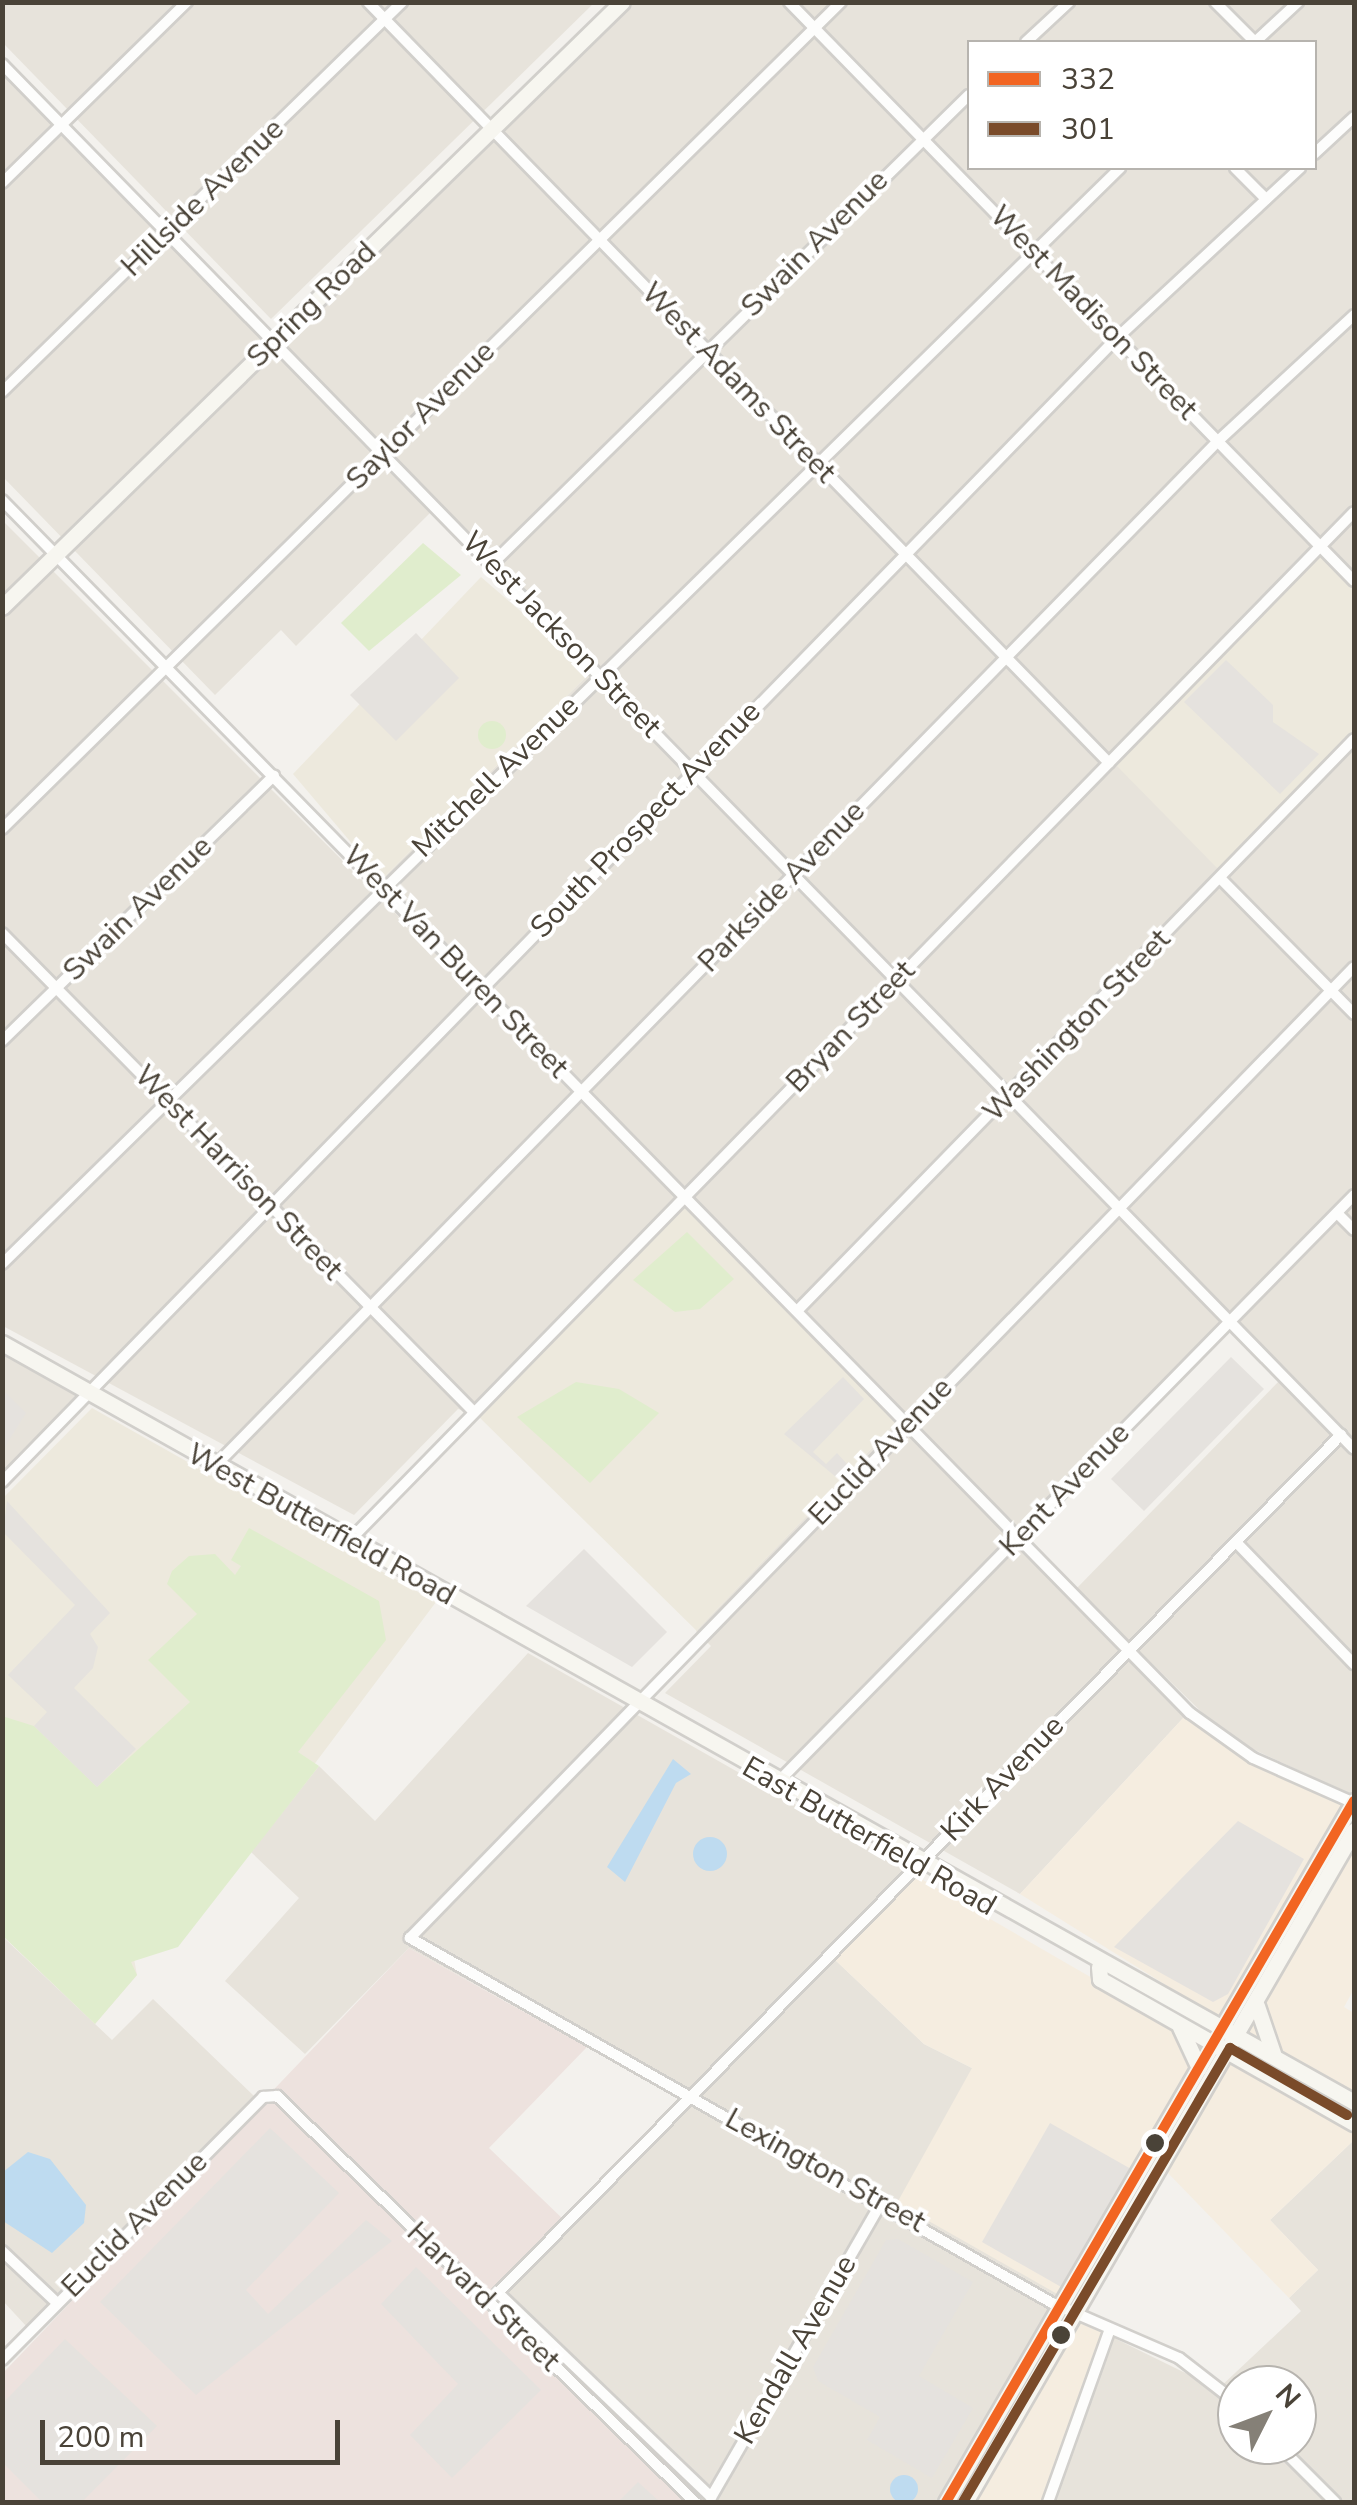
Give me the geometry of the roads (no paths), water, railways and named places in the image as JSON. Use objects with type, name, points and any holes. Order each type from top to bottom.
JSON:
[{"type":"main road","name":"Spring Road","points":[[2,607],[622,2]]},
{"type":"main road","name":"West Butterfield Road","points":[[2,1344],[640,1705]]},
{"type":"main road","name":"East Butterfield Road","points":[[640,1705],[1099,1967]]},
{"type":"main road","points":[[965,2502],[1230,2054],[1232,2032],[1354,1802]]},
{"type":"main road","points":[[946,2502],[1063,2308],[1199,2068],[1214,2044],[1258,2005],[1354,1830]]},
{"type":"main road","name":"East Butterfield Road","points":[[1099,1967],[1108,1962],[1354,2102]]},
{"type":"main road","name":"East Butterfield Road","points":[[1099,1967],[1100,1979],[1354,2124]]},
{"type":"main road","points":[[1258,2005],[1275,2057]]},
{"type":"main road","points":[[1178,2024],[1199,2068]]},
{"type":"street","points":[[2,183],[187,2]]},
{"type":"street","name":"West Adams Street","points":[[368,2],[1109,763]]},
{"type":"street","name":"Hillside Avenue","points":[[2,392],[402,2]]},
{"type":"street","name":"West Madison Street","points":[[789,2],[1354,581]]},
{"type":"street","name":"Saylor Avenue","points":[[2,829],[841,2]]},
{"type":"street","points":[[1028,40],[1069,2]]},
{"type":"street","points":[[1215,2],[1253,40]]},
{"type":"street","points":[[1257,40],[1298,2]]},
{"type":"street","name":"West Jackson Street","points":[[2,64],[1354,1449]]},
{"type":"street","name":"Swain Avenue","points":[[492,564],[967,98]]},
{"type":"street","points":[[1317,151],[1354,118]]},
{"type":"street","name":"Mitchell Avenue","points":[[2,1264],[1031,250],[1118,170]]},
{"type":"street","points":[[1237,170],[1266,200]]},
{"type":"street","name":"South Prospect Avenue","points":[[2,1482],[1116,338],[1298,170]]},
{"type":"street","name":"Parkside Avenue","points":[[216,1465],[1218,441],[1354,315]]},
{"type":"street","name":"West Van Buren Street","points":[[2,500],[1129,1650],[1228,1744],[1354,1802]]},
{"type":"street","name":"Bryan Street","points":[[348,1542],[1354,512]]},
{"type":"street","name":"Washington Street","points":[[797,1311],[1354,739]]},
{"type":"street","name":"Swain Avenue","points":[[2,1042],[274,776]]},
{"type":"street","points":[[1221,879],[1354,1014]]},
{"type":"street","name":"West Harrison Street","points":[[2,933],[474,1412]]},
{"type":"street","name":"Euclid Avenue","points":[[410,1938],[1354,967]]},
{"type":"street","name":"Kent Avenue","points":[[776,1784],[1354,1195]]},
{"type":"street","points":[[1337,1213],[1354,1230]]},
{"type":"street","name":"Kirk Avenue","points":[[498,2293],[1341,1435]]},
{"type":"street","points":[[1236,1542],[1354,1664]]},
{"type":"street","name":"Lexington Street","points":[[410,1938],[1063,2308],[1191,2365],[1217,2386]]},
{"type":"street","name":"Euclid Avenue","points":[[2,2360],[270,2095]]},
{"type":"street","name":"Harvard Street","points":[[270,2095],[694,2502]]},
{"type":"street","name":"Kendall Avenue","points":[[711,2497],[881,2202]]},
{"type":"street","points":[[2,2250],[57,2303]]},
{"type":"street","name":"Harvard Street","points":[[498,2293],[711,2497]]},
{"type":"street","points":[[1048,2502],[1110,2329]]},
{"type":"street","points":[[1298,2465],[1335,2502]]},
{"type":"water","points":[[673,1759],[691,1774],[676,1783],[625,1882],[607,1867]]},
{"type":"water","points":[[710,1837],[722,1842],[727,1854],[722,1866],[710,1871],[698,1866],[693,1854],[698,1842]]},
{"type":"water","points":[[28,2152],[50,2159],[86,2205],[84,2223],[52,2253],[3,2221],[3,2172]]},
{"type":"water","points":[[904,2475],[914,2479],[918,2489],[914,2499],[904,2503],[894,2499],[890,2489],[894,2479]]}]
